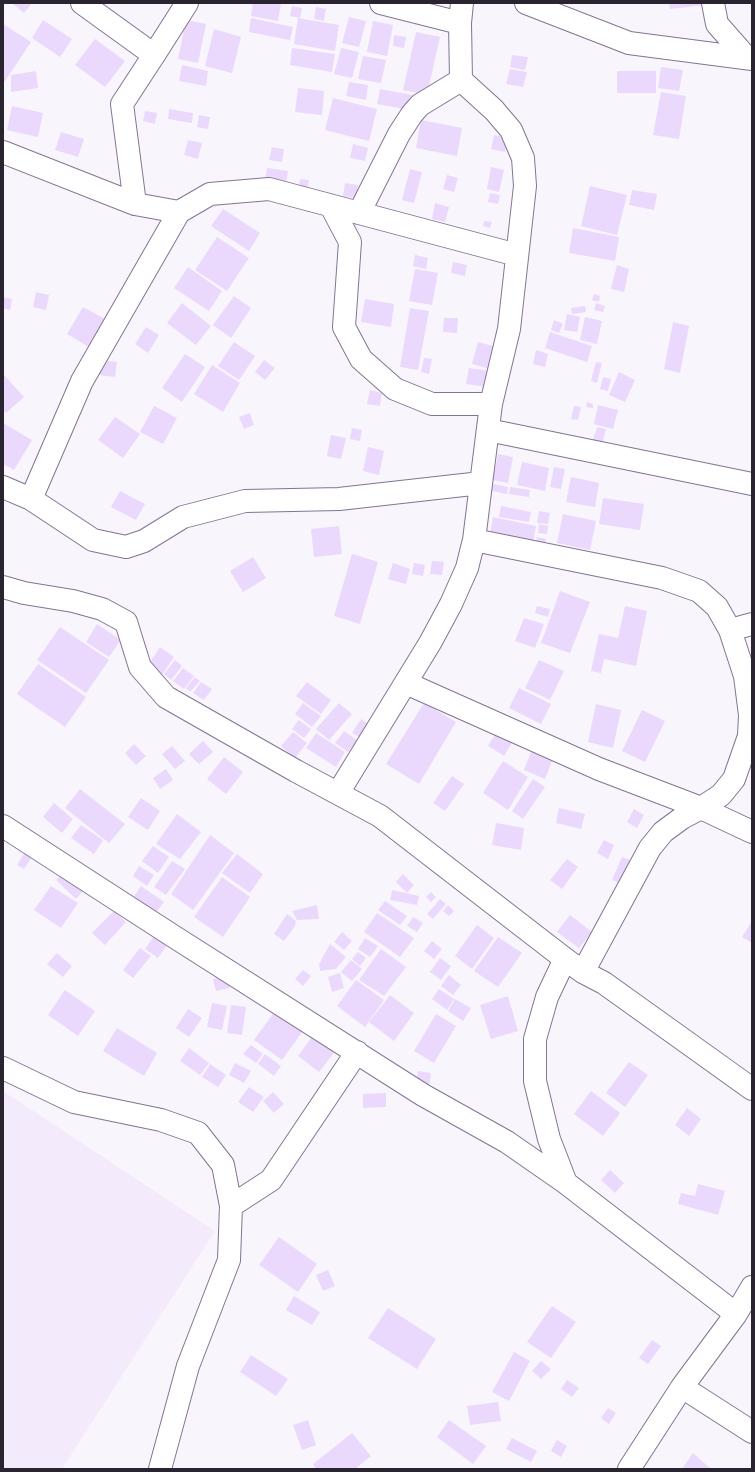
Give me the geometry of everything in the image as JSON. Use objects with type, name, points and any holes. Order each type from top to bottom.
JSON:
[{"type":"street","points":[[82,3],[154,55]]},
{"type":"street","points":[[135,204],[122,104],[187,3]]},
{"type":"street","points":[[338,793],[406,683],[451,604],[466,568],[474,540],[491,404],[509,329],[516,255],[525,186],[523,158],[511,130],[494,110],[461,80],[462,13],[380,3]]},
{"type":"street","points":[[526,3],[629,43],[750,58]]},
{"type":"street","points":[[713,3],[717,24],[750,58]]},
{"type":"street","points":[[359,213],[399,134],[412,114],[420,105],[461,80]]},
{"type":"street","points":[[3,152],[135,204],[179,212]]},
{"type":"street","points":[[31,499],[82,381],[179,212],[210,194],[269,189],[516,255]]},
{"type":"street","points":[[331,206],[350,242],[344,327],[361,359],[395,389],[432,404],[491,404]]},
{"type":"street","points":[[488,430],[752,484]]},
{"type":"street","points":[[3,486],[31,499],[94,540],[126,547],[144,541],[183,517],[246,501],[339,499],[481,483]]},
{"type":"street","points":[[474,540],[662,578],[699,591],[717,607],[730,630],[746,676],[750,715],[749,736],[734,779],[721,795],[682,818],[663,832],[650,848],[582,972]]},
{"type":"street","points":[[3,587],[24,593],[74,601],[102,609],[126,622],[140,667],[166,696],[296,771],[380,816],[582,972],[604,983],[752,1089]]},
{"type":"street","points":[[730,630],[752,624]]},
{"type":"street","points":[[406,683],[599,769],[701,808],[752,832]]},
{"type":"street","points":[[3,826],[423,1095],[507,1142],[566,1183],[736,1314]]},
{"type":"street","points":[[565,959],[547,997],[535,1039],[535,1081],[550,1139],[566,1183]]},
{"type":"street","points":[[231,1206],[271,1180],[356,1052]]},
{"type":"street","points":[[3,1068],[74,1102],[161,1120],[198,1133],[223,1165],[231,1206],[229,1260],[188,1366],[160,1469]]},
{"type":"street","points":[[629,1469],[682,1387],[736,1314],[752,1287]]},
{"type":"street","points":[[682,1387],[752,1432]]},
{"type":"shaded area","points":[[3,1091],[215,1231],[62,1469],[3,1469]]},
{"type":"building","points":[[32,3],[24,13],[13,4]]},
{"type":"building","points":[[253,3],[281,3],[278,21],[251,16]]},
{"type":"building","points":[[669,3],[705,3],[705,5],[670,9]]},
{"type":"building","points":[[292,6],[302,8],[300,18],[290,16]]},
{"type":"building","points":[[316,7],[326,9],[324,21],[314,19]]},
{"type":"building","points":[[349,17],[366,21],[359,47],[342,43]]},
{"type":"building","points":[[251,18],[293,27],[290,40],[249,32]]},
{"type":"building","points":[[298,18],[339,25],[335,51],[294,44]]},
{"type":"building","points":[[43,20],[72,39],[60,57],[32,38]]},
{"type":"building","points":[[186,20],[206,24],[198,63],[178,59]]},
{"type":"building","points":[[373,21],[393,25],[387,56],[367,52]]},
{"type":"building","points":[[3,24],[31,42],[3,84]]},
{"type":"building","points":[[214,29],[241,37],[232,73],[205,66]]},
{"type":"building","points":[[416,32],[440,37],[427,95],[403,90]]},
{"type":"building","points":[[394,35],[406,37],[404,48],[393,46]]},
{"type":"building","points":[[95,39],[125,61],[105,87],[75,65]]},
{"type":"building","points":[[292,48],[335,54],[332,72],[290,65]]},
{"type":"building","points":[[341,48],[359,52],[352,78],[334,74]]},
{"type":"building","points":[[512,55],[528,57],[525,70],[510,67]]},
{"type":"building","points":[[363,56],[386,60],[381,83],[358,79]]},
{"type":"building","points":[[182,65],[208,71],[206,86],[179,81]]},
{"type":"building","points":[[661,67],[683,70],[679,91],[658,88]]},
{"type":"building","points":[[510,69],[527,72],[523,87],[506,84]]},
{"type":"building","points":[[36,71],[38,88],[11,92],[11,75]]},
{"type":"building","points":[[617,71],[656,71],[656,93],[617,93]]},
{"type":"building","points":[[349,82],[368,85],[366,100],[346,96]]},
{"type":"building","points":[[298,88],[324,91],[322,115],[295,112]]},
{"type":"building","points":[[380,89],[412,95],[409,110],[377,104]]},
{"type":"building","points":[[661,92],[686,96],[679,139],[653,135]]},
{"type":"building","points":[[333,98],[377,109],[369,141],[325,130]]},
{"type":"building","points":[[12,106],[43,113],[38,137],[7,130]]},
{"type":"building","points":[[169,109],[193,113],[192,123],[168,119]]},
{"type":"building","points":[[145,111],[157,113],[155,124],[143,121]]},
{"type":"building","points":[[199,115],[210,117],[208,129],[197,127]]},
{"type":"building","points":[[421,120],[462,128],[457,156],[416,148]]},
{"type":"building","points":[[61,132],[84,139],[78,157],[55,150]]},
{"type":"building","points":[[494,135],[508,138],[505,152],[491,149]]},
{"type":"building","points":[[188,140],[202,143],[198,159],[184,155]]},
{"type":"building","points":[[353,144],[368,148],[365,161],[350,158]]},
{"type":"building","points":[[272,147],[284,149],[282,162],[269,160]]},
{"type":"building","points":[[491,167],[504,170],[499,192],[487,189]]},
{"type":"building","points":[[267,168],[288,171],[286,183],[265,180]]},
{"type":"building","points":[[410,169],[422,172],[414,203],[402,200]]},
{"type":"building","points":[[447,175],[458,178],[454,192],[443,189]]},
{"type":"building","points":[[300,179],[309,180],[308,188],[299,187]]},
{"type":"building","points":[[345,183],[358,185],[356,198],[343,196]]},
{"type":"building","points":[[590,186],[627,195],[617,235],[581,226]]},
{"type":"building","points":[[632,190],[657,194],[654,210],[629,205]]},
{"type":"building","points":[[490,193],[500,195],[498,204],[488,202]]},
{"type":"building","points":[[435,203],[449,207],[445,222],[432,219]]},
{"type":"building","points":[[223,209],[260,233],[249,251],[211,226]]},
{"type":"building","points":[[484,221],[492,222],[490,228],[483,226]]},
{"type":"building","points":[[573,228],[619,237],[615,261],[569,253]]},
{"type":"building","points":[[217,237],[249,258],[227,291],[195,270]]},
{"type":"building","points":[[415,255],[428,258],[426,269],[413,266]]},
{"type":"building","points":[[453,262],[467,265],[465,276],[451,273]]},
{"type":"building","points":[[617,265],[629,269],[624,292],[611,289]]},
{"type":"building","points":[[188,267],[222,291],[209,311],[174,288]]},
{"type":"building","points":[[415,269],[438,273],[432,305],[409,301]]},
{"type":"building","points":[[36,292],[49,295],[46,310],[33,307]]},
{"type":"building","points":[[594,294],[600,296],[599,302],[592,300]]},
{"type":"building","points":[[234,296],[251,308],[231,338],[213,325]]},
{"type":"building","points":[[3,297],[12,299],[10,310],[3,308]]},
{"type":"building","points":[[365,299],[394,304],[391,327],[361,322]]},
{"type":"building","points":[[182,303],[211,326],[196,345],[167,323]]},
{"type":"building","points":[[596,303],[605,306],[603,312],[594,310]]},
{"type":"building","points":[[585,306],[586,312],[572,314],[571,308]]},
{"type":"building","points":[[83,307],[111,322],[94,350],[67,334]]},
{"type":"building","points":[[410,308],[429,311],[418,370],[400,367]]},
{"type":"building","points":[[567,314],[580,317],[577,332],[564,330]]},
{"type":"building","points":[[585,317],[602,321],[597,344],[580,340]]},
{"type":"building","points":[[444,318],[458,318],[457,333],[443,332]]},
{"type":"building","points":[[554,320],[563,324],[559,333],[551,330]]},
{"type":"building","points":[[673,322],[689,326],[680,373],[664,369]]},
{"type":"building","points":[[146,327],[159,335],[148,353],[135,344]]},
{"type":"building","points":[[550,332],[592,346],[587,362],[545,348]]},
{"type":"building","points":[[234,342],[255,356],[239,380],[218,366]]},
{"type":"building","points":[[478,342],[500,348],[494,370],[472,364]]},
{"type":"building","points":[[536,350],[548,354],[545,367],[533,364]]},
{"type":"building","points":[[185,354],[205,367],[182,402],[162,388]]},
{"type":"building","points":[[424,358],[432,359],[429,374],[421,372]]},
{"type":"building","points":[[100,360],[117,362],[115,377],[98,375]]},
{"type":"building","points":[[264,360],[275,368],[265,380],[255,372]]},
{"type":"building","points":[[596,362],[602,363],[597,383],[591,381]]},
{"type":"building","points":[[212,365],[240,383],[223,412],[194,394]]},
{"type":"building","points":[[469,368],[490,371],[488,387],[466,384]]},
{"type":"building","points":[[619,372],[635,380],[625,402],[609,395]]},
{"type":"building","points":[[3,374],[24,397],[6,413],[3,410]]},
{"type":"building","points":[[603,377],[611,379],[608,391],[600,389]]},
{"type":"building","points":[[370,390],[382,393],[380,406],[367,404]]},
{"type":"building","points":[[587,402],[593,404],[593,408],[586,407]]},
{"type":"building","points":[[598,405],[618,410],[613,429],[594,424]]},
{"type":"building","points":[[154,406],[177,418],[163,444],[140,432]]},
{"type":"building","points":[[574,406],[581,407],[578,420],[571,419]]},
{"type":"building","points":[[250,413],[254,425],[244,429],[239,417]]},
{"type":"building","points":[[115,417],[140,434],[123,458],[98,440]]},
{"type":"building","points":[[3,423],[32,440],[14,470],[3,464]]},
{"type":"building","points":[[597,427],[606,429],[602,445],[592,443]]},
{"type":"building","points":[[352,428],[362,430],[360,441],[350,439]]},
{"type":"building","points":[[331,435],[346,438],[341,459],[327,456]]},
{"type":"building","points":[[368,447],[384,451],[379,475],[363,471]]},
{"type":"building","points":[[498,454],[513,457],[508,483],[493,480]]},
{"type":"building","points":[[522,462],[549,468],[545,491],[517,485]]},
{"type":"building","points":[[554,467],[565,469],[561,489],[550,487]]},
{"type":"building","points":[[571,477],[599,483],[595,507],[566,502]]},
{"type":"building","points":[[493,484],[508,487],[507,494],[492,491]]},
{"type":"building","points":[[510,487],[530,490],[529,497],[509,494]]},
{"type":"building","points":[[120,491],[145,504],[136,520],[111,507]]},
{"type":"building","points":[[603,498],[644,504],[640,530],[599,524]]},
{"type":"building","points":[[501,506],[531,512],[529,522],[499,517]]},
{"type":"building","points":[[539,511],[550,513],[548,524],[537,523]]},
{"type":"building","points":[[563,514],[596,521],[590,550],[557,543]]},
{"type":"building","points":[[493,517],[536,526],[533,544],[490,535]]},
{"type":"building","points":[[539,524],[548,526],[547,534],[538,533]]},
{"type":"building","points":[[339,526],[342,554],[314,557],[311,529]]},
{"type":"building","points":[[537,537],[546,539],[544,547],[535,545]]},
{"type":"building","points":[[352,554],[378,562],[360,624],[334,616]]},
{"type":"building","points":[[253,557],[266,578],[243,592],[230,571]]},
{"type":"building","points":[[432,561],[444,562],[442,575],[430,574]]},
{"type":"building","points":[[393,563],[410,569],[406,584],[388,579]]},
{"type":"building","points":[[414,563],[425,565],[423,576],[412,574]]},
{"type":"building","points":[[560,591],[590,602],[570,653],[541,643]]},
{"type":"building","points":[[537,606],[550,609],[548,617],[535,613]]},
{"type":"building","points":[[625,606],[647,611],[636,666],[604,659],[601,673],[591,671],[599,634],[618,638]]},
{"type":"building","points":[[524,618],[544,624],[535,648],[515,641]]},
{"type":"building","points":[[97,624],[121,640],[109,657],[86,642]]},
{"type":"building","points":[[60,627],[109,660],[86,693],[37,660]]},
{"type":"building","points":[[160,647],[174,657],[162,675],[148,665]]},
{"type":"building","points":[[175,660],[182,666],[171,680],[164,674]]},
{"type":"building","points":[[539,660],[564,671],[550,700],[525,688]]},
{"type":"building","points":[[38,664],[86,697],[65,727],[17,694]]},
{"type":"building","points":[[183,668],[194,676],[184,689],[173,681]]},
{"type":"building","points":[[195,677],[200,681],[190,692],[186,688]]},
{"type":"building","points":[[201,682],[212,689],[204,700],[193,693]]},
{"type":"building","points":[[307,682],[331,700],[321,714],[296,696]]},
{"type":"building","points":[[519,688],[551,704],[541,724],[509,708]]},
{"type":"building","points":[[303,703],[321,716],[312,727],[295,714]]},
{"type":"building","points":[[339,703],[352,714],[329,740],[316,729]]},
{"type":"building","points":[[424,703],[456,722],[419,784],[386,764]]},
{"type":"building","points":[[596,704],[621,710],[613,748],[588,742]]},
{"type":"building","points":[[642,710],[665,721],[645,762],[622,751]]},
{"type":"building","points":[[361,719],[370,725],[361,738],[352,733]]},
{"type":"building","points":[[299,720],[311,729],[304,738],[292,729]]},
{"type":"building","points":[[344,731],[357,740],[348,752],[335,743]]},
{"type":"building","points":[[293,732],[307,743],[295,758],[281,746]]},
{"type":"building","points":[[316,733],[345,752],[336,767],[306,748]]},
{"type":"building","points":[[496,733],[512,743],[504,756],[488,746]]},
{"type":"building","points":[[203,741],[213,752],[199,764],[189,754]]},
{"type":"building","points":[[134,744],[146,756],[136,765],[125,753]]},
{"type":"building","points":[[172,746],[185,761],[175,769],[162,754]]},
{"type":"building","points":[[531,752],[552,761],[545,779],[524,770]]},
{"type":"building","points":[[224,757],[243,772],[226,794],[207,779]]},
{"type":"building","points":[[503,761],[528,777],[508,810],[483,793]]},
{"type":"building","points":[[166,769],[173,780],[160,789],[153,778]]},
{"type":"building","points":[[452,776],[464,784],[445,811],[433,803]]},
{"type":"building","points":[[533,779],[545,787],[523,819],[512,811]]},
{"type":"building","points":[[80,789],[125,824],[109,843],[65,808]]},
{"type":"building","points":[[141,798],[160,811],[148,830],[128,817]]},
{"type":"building","points":[[54,803],[73,819],[62,833],[43,817]]},
{"type":"building","points":[[559,808],[585,814],[581,829],[556,823]]},
{"type":"building","points":[[634,809],[644,815],[637,828],[627,822]]},
{"type":"building","points":[[177,814],[201,832],[180,859],[156,844]]},
{"type":"building","points":[[496,823],[524,828],[521,850],[492,845]]},
{"type":"building","points":[[81,825],[103,840],[94,854],[71,838]]},
{"type":"building","points":[[210,835],[234,853],[193,910],[171,894]]},
{"type":"building","points":[[604,840],[614,845],[608,859],[597,853]]},
{"type":"building","points":[[153,846],[169,857],[158,873],[142,861]]},
{"type":"building","points":[[27,849],[34,854],[24,869],[17,865]]},
{"type":"building","points":[[237,854],[263,874],[250,893],[222,873]]},
{"type":"building","points":[[622,857],[635,862],[624,885],[612,880]]},
{"type":"building","points":[[567,859],[578,867],[562,889],[550,880]]},
{"type":"building","points":[[172,861],[185,869],[166,895],[154,887]]},
{"type":"building","points":[[139,866],[154,875],[147,886],[133,876]]},
{"type":"building","points":[[65,871],[84,890],[76,899],[56,880]]},
{"type":"building","points":[[403,874],[414,885],[407,893],[396,882]]},
{"type":"building","points":[[222,877],[250,897],[223,937],[194,917]]},
{"type":"building","points":[[51,886],[78,903],[61,928],[34,910]]},
{"type":"building","points":[[141,886],[164,902],[151,919],[129,904]]},
{"type":"building","points":[[392,890],[419,896],[417,905],[390,900]]},
{"type":"building","points":[[431,892],[436,897],[431,902],[426,897]]},
{"type":"building","points":[[440,899],[446,904],[433,919],[427,914]]},
{"type":"building","points":[[385,901],[407,916],[400,925],[378,910]]},
{"type":"building","points":[[317,905],[319,919],[297,920],[292,911]]},
{"type":"building","points":[[448,905],[454,911],[449,916],[443,911]]},
{"type":"building","points":[[114,911],[126,922],[105,945],[92,933]]},
{"type":"building","points":[[377,913],[414,938],[400,957],[364,932]]},
{"type":"building","points":[[287,914],[296,921],[295,926],[284,941],[274,934]]},
{"type":"building","points":[[570,915],[592,932],[579,948],[557,932]]},
{"type":"building","points":[[413,917],[423,923],[417,932],[407,926]]},
{"type":"building","points":[[752,921],[752,943],[742,937]]},
{"type":"building","points":[[477,925],[494,938],[472,969],[455,956]]},
{"type":"building","points":[[342,932],[352,941],[344,950],[334,942]]},
{"type":"building","points":[[154,936],[167,945],[158,958],[145,949]]},
{"type":"building","points":[[498,937],[522,953],[498,987],[474,971]]},
{"type":"building","points":[[365,938],[378,946],[370,957],[358,949]]},
{"type":"building","points":[[432,941],[442,949],[434,959],[424,951]]},
{"type":"building","points":[[330,944],[346,957],[336,969],[320,971],[319,964]]},
{"type":"building","points":[[140,948],[151,956],[133,978],[123,970]]},
{"type":"building","points":[[381,949],[406,967],[384,996],[359,980]]},
{"type":"building","points":[[358,952],[366,958],[360,966],[352,959]]},
{"type":"building","points":[[57,953],[72,966],[63,977],[47,964]]},
{"type":"building","points":[[440,958],[451,966],[441,980],[430,972]]},
{"type":"building","points":[[351,960],[362,969],[352,981],[341,972]]},
{"type":"building","points":[[303,970],[311,976],[303,986],[295,979]]},
{"type":"building","points":[[340,973],[344,988],[332,992],[328,977]]},
{"type":"building","points":[[449,975],[461,985],[453,995],[441,986]]},
{"type":"building","points":[[227,976],[230,988],[216,991],[213,979]]},
{"type":"building","points":[[356,980],[384,1000],[365,1027],[337,1006]]},
{"type":"building","points":[[439,989],[454,999],[447,1010],[432,999]]},
{"type":"building","points":[[65,990],[95,1011],[78,1036],[48,1015]]},
{"type":"building","points":[[390,995],[414,1013],[394,1041],[369,1022]]},
{"type":"building","points":[[508,996],[518,1031],[491,1039],[480,1005]]},
{"type":"building","points":[[455,999],[471,1008],[463,1021],[448,1011]]},
{"type":"building","points":[[212,1003],[227,1006],[222,1030],[207,1027]]},
{"type":"building","points":[[231,1005],[246,1007],[242,1035],[227,1033]]},
{"type":"building","points":[[188,1009],[202,1018],[189,1037],[176,1028]]},
{"type":"building","points":[[275,1011],[303,1031],[282,1060],[254,1040]]},
{"type":"building","points":[[436,1014],[456,1026],[434,1063],[414,1051]]},
{"type":"building","points":[[117,1028],[157,1053],[144,1076],[103,1051]]},
{"type":"building","points":[[314,1034],[336,1050],[319,1072],[298,1056]]},
{"type":"building","points":[[251,1045],[263,1054],[256,1063],[243,1054]]},
{"type":"building","points":[[189,1048],[209,1063],[200,1075],[180,1061]]},
{"type":"building","points":[[265,1054],[281,1066],[274,1076],[258,1064]]},
{"type":"building","points":[[629,1062],[648,1075],[625,1107],[606,1093]]},
{"type":"building","points":[[235,1063],[251,1071],[244,1083],[229,1075]]},
{"type":"building","points":[[210,1064],[226,1075],[218,1087],[202,1077]]},
{"type":"building","points":[[418,1071],[431,1073],[429,1088],[416,1086]]},
{"type":"building","points":[[249,1087],[264,1097],[253,1112],[238,1102]]},
{"type":"building","points":[[591,1091],[620,1113],[603,1136],[574,1114]]},
{"type":"building","points":[[273,1092],[284,1104],[274,1113],[263,1101]]},
{"type":"building","points":[[386,1093],[386,1107],[363,1108],[363,1094]]},
{"type":"building","points":[[687,1108],[701,1119],[689,1136],[675,1125]]},
{"type":"building","points":[[610,1170],[624,1183],[615,1193],[601,1180]]},
{"type":"building","points":[[698,1184],[725,1191],[718,1215],[678,1204],[681,1193],[695,1196]]},
{"type":"building","points":[[279,1237],[317,1264],[298,1292],[259,1265]]},
{"type":"building","points":[[328,1270],[335,1286],[323,1291],[316,1275]]},
{"type":"building","points":[[294,1296],[320,1312],[312,1325],[286,1310]]},
{"type":"building","points":[[552,1306],[576,1322],[551,1358],[527,1342]]},
{"type":"building","points":[[388,1308],[436,1339],[417,1369],[368,1338]]},
{"type":"building","points":[[652,1340],[661,1346],[648,1364],[639,1358]]},
{"type":"building","points":[[514,1352],[530,1361],[509,1401],[492,1392]]},
{"type":"building","points":[[251,1355],[288,1379],[276,1396],[240,1372]]},
{"type":"building","points":[[541,1361],[551,1369],[541,1379],[532,1371]]},
{"type":"building","points":[[567,1380],[579,1388],[572,1397],[561,1389]]},
{"type":"building","points":[[498,1402],[501,1421],[470,1425],[467,1406]]},
{"type":"building","points":[[608,1408],[616,1413],[609,1424],[601,1418]]},
{"type":"building","points":[[308,1420],[316,1445],[302,1450],[293,1425]]},
{"type":"building","points":[[449,1420],[486,1446],[473,1464],[437,1437]]},
{"type":"building","points":[[352,1433],[371,1456],[355,1469],[316,1469],[313,1464]]},
{"type":"building","points":[[512,1438],[537,1451],[531,1462],[506,1449]]},
{"type":"building","points":[[557,1440],[567,1446],[561,1457],[551,1451]]},
{"type":"building","points":[[693,1453],[711,1469],[682,1469]]}]
